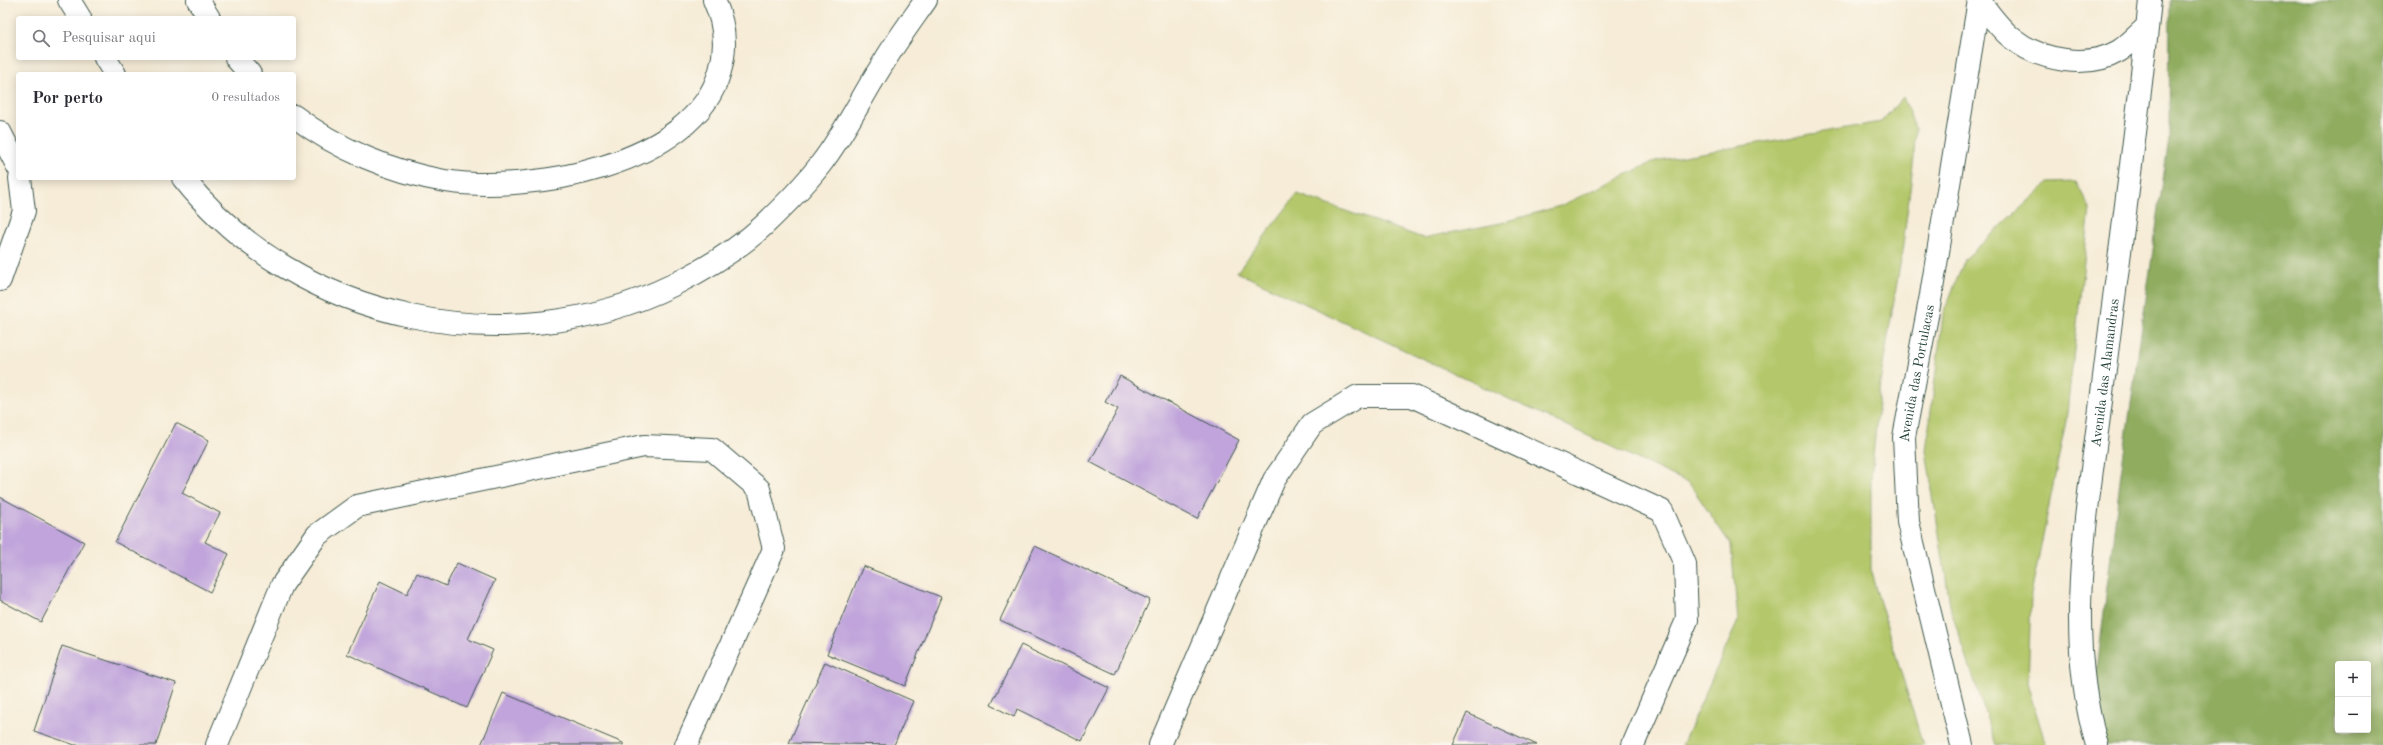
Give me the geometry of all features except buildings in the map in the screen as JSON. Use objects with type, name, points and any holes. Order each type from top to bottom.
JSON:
[{"type":"street","points":[[69,0],[79,16]]},
{"type":"street","points":[[198,0],[208,16]]},
{"type":"street","points":[[296,117],[330,139],[366,158],[412,174],[446,181],[487,184],[529,183],[570,176],[610,165],[648,148],[684,127],[698,114],[709,98],[718,81],[723,62],[724,42],[721,22],[714,0]]},
{"type":"street","points":[[185,180],[226,224],[262,252],[301,276],[342,296],[385,312],[430,321],[476,326],[522,326],[581,316],[651,296],[689,277],[727,254],[761,228],[792,198],[820,165],[844,129],[884,60],[926,0]]},
{"type":"street","points":[[1979,0],[1995,21],[2014,40],[2042,55],[2081,63],[2119,51],[2147,27]]},
{"type":"street","name":"Avenida das Portulacas","points":[[1962,745],[1908,522],[1904,437],[1931,295],[1979,0]]},
{"type":"street","name":"Avenida das Alamandras","points":[[2097,745],[2087,712],[2081,656],[2082,554],[2150,0]]},
{"type":"street","points":[[106,60],[114,72]]},
{"type":"street","points":[[238,60],[248,72]]},
{"type":"street","points":[[0,132],[16,163]]},
{"type":"street","points":[[0,280],[24,211],[20,180]]},
{"type":"street","points":[[1160,745],[1274,480],[1312,424],[1358,396],[1412,396],[1662,511],[1685,564],[1687,620],[1634,745]]},
{"type":"street","points":[[217,745],[282,585],[317,535],[357,506],[644,446],[712,449],[759,489],[774,549],[686,745]]},
{"type":"green space","points":[[2170,0],[2383,0],[2383,745],[2098,745],[2090,727],[2121,473],[2169,138]]},
{"type":"green space","points":[[1903,97],[1915,128],[1914,158],[1902,253],[1880,383],[1871,478],[1871,573],[1923,745],[1682,745],[1738,621],[1731,545],[1689,483],[1237,272],[1297,194],[1423,238],[1501,223],[1560,206],[1655,161],[1881,122]]},
{"type":"green space","points":[[2076,182],[2090,209],[2066,421],[2031,595],[2028,686],[2046,745],[1996,745],[1951,611],[1926,451],[1943,314],[1965,259],[2048,183]]}]
